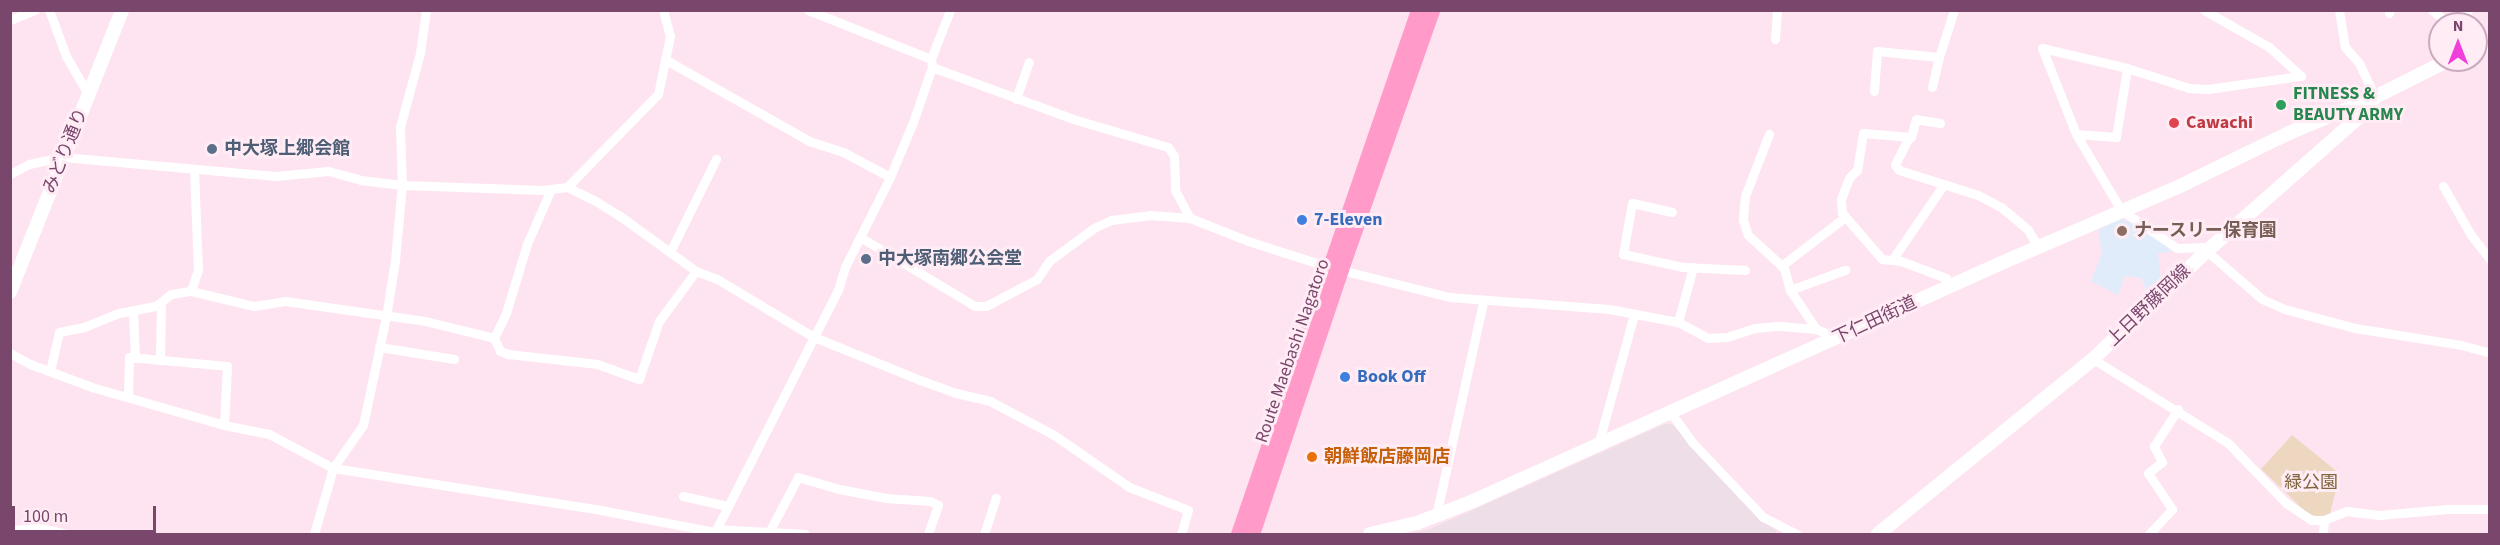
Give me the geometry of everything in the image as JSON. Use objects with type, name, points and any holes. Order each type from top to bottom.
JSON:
[{"type":"main road","name":"Route Maebashi Nagatoro","points":[[1252,534],[1418,10]]},
{"type":"main road","name":"Route Maebashi Nagatoro","points":[[1238,534],[1432,10]]},
{"type":"street","points":[[10,20],[35,10]]},
{"type":"street","points":[[50,10],[66,56],[88,94]]},
{"type":"street","name":"みどり通り","points":[[10,292],[122,10]]},
{"type":"street","points":[[314,534],[333,468],[363,425],[386,317],[395,260],[402,185],[400,128],[420,53],[426,10]]},
{"type":"street","points":[[567,187],[658,94],[670,36],[663,10]]},
{"type":"street","points":[[808,10],[1016,99],[1072,119],[1168,147],[1174,156],[1175,190],[1190,218]]},
{"type":"street","points":[[715,532],[814,337],[890,177],[950,10]]},
{"type":"street","points":[[1775,39],[1777,10]]},
{"type":"street","points":[[1932,87],[1954,10]]},
{"type":"street","points":[[2204,10],[2269,46],[2301,76],[2208,89],[2189,88],[2127,68],[2042,48],[2076,134],[2121,210],[2177,248],[2202,247],[2262,299],[2304,317],[2490,353]]},
{"type":"street","points":[[2339,10],[2345,47],[2359,63],[2375,97]]},
{"type":"street","points":[[1874,91],[1877,51],[1939,57]]},
{"type":"street","points":[[666,60],[809,141],[845,153],[890,177]]},
{"type":"street","points":[[1016,99],[1029,63]]},
{"type":"street","points":[[2076,134],[2116,137],[2127,68]]},
{"type":"street","name":"上日野藤岡線","points":[[1878,534],[2094,359],[2206,251],[2360,116],[2375,97],[2428,70]]},
{"type":"street","name":"下仁田街道","points":[[1370,534],[1436,516],[1671,413],[2121,210],[2180,186],[2289,133],[2375,97]]},
{"type":"street","points":[[1940,123],[1916,120],[1896,165],[1899,170],[1978,195],[2001,207],[2028,230],[2039,248]]},
{"type":"street","points":[[1909,137],[1863,133],[1857,170],[1850,178],[1841,199],[1842,213],[1882,259],[1892,260],[1946,278],[1950,286]]},
{"type":"street","points":[[1769,134],[1745,196],[1743,220],[1748,235],[1781,266],[1790,290],[1816,329]]},
{"type":"street","points":[[10,174],[28,164],[63,157],[276,176],[328,171],[361,180],[402,185],[551,189],[567,187],[594,200],[696,271],[717,279],[814,337],[920,380],[956,393],[990,401],[1054,435],[1129,487],[1188,510],[1181,534]]},
{"type":"street","points":[[670,252],[716,159]]},
{"type":"street","points":[[192,291],[198,270],[194,170]]},
{"type":"street","points":[[1892,260],[1944,184]]},
{"type":"street","points":[[2443,186],[2471,235],[2490,259]]},
{"type":"street","points":[[494,338],[506,313],[527,244],[551,189]]},
{"type":"street","points":[[1672,212],[1632,203],[1623,254],[1693,267],[1745,270]]},
{"type":"street","points":[[860,237],[975,306],[986,306],[1036,279],[1049,261],[1069,244],[1111,220],[1150,215],[1190,218],[1248,242],[1335,268],[1449,297],[1482,302],[1609,309],[1678,322],[1708,338],[1727,337],[1764,328],[1816,329],[1838,338]]},
{"type":"street","points":[[1781,266],[1845,217]]},
{"type":"street","points":[[1678,322],[1693,267]]},
{"type":"street","points":[[1790,290],[1845,270]]},
{"type":"street","points":[[494,338],[500,351],[508,354],[597,364],[639,379],[659,321],[696,271]]},
{"type":"street","points":[[50,371],[59,332],[156,306],[171,294],[192,291],[254,306],[285,301],[424,321],[494,338]]},
{"type":"street","points":[[160,360],[161,302]]},
{"type":"street","points":[[1436,516],[1482,302]]},
{"type":"street","points":[[133,311],[135,358]]},
{"type":"street","points":[[1598,445],[1634,314]]},
{"type":"street","points":[[379,347],[453,359]]},
{"type":"street","points":[[10,353],[50,371],[128,398],[224,425],[269,434],[333,468],[601,510],[715,532],[805,534]]},
{"type":"street","points":[[128,398],[129,357],[227,366],[224,425]]},
{"type":"street","points":[[2094,359],[2178,409],[2228,443],[2286,503],[2310,520],[2325,520],[2346,510],[2379,515],[2448,509],[2490,509]]},
{"type":"street","points":[[2149,534],[2172,509],[2148,473],[2162,462],[2154,446],[2178,409]]},
{"type":"street","points":[[1671,413],[1693,443],[1763,517],[1797,534]]},
{"type":"street","points":[[768,533],[798,477],[839,489],[886,498],[930,501],[938,505],[928,534]]},
{"type":"street","points":[[683,496],[727,506]]},
{"type":"street","points":[[984,534],[996,498]]},
{"type":"street","points":[[2323,534],[2325,520]]},
{"type":"street","points":[[10,530],[40,528],[68,534]]},
{"type":"shaded area","points":[[2121,219],[2132,223],[2167,246],[2172,252],[2158,253],[2161,282],[2148,295],[2141,278],[2125,276],[2118,295],[2091,281],[2102,253],[2098,230]]},
{"type":"shaded area","points":[[1665,424],[1672,424],[1762,520],[1777,531],[1774,534],[1410,534],[1430,529]]},
{"type":"green space","name":"緑公園","points":[[2292,435],[2340,474],[2330,514],[2319,517],[2307,513],[2261,469]]},
{"type":"place","name":"FITNESS & BEAUTY ARMY","points":[[2281,105]]},
{"type":"place","name":"Cawachi","points":[[2174,123]]},
{"type":"place","name":"中大塚上郷会館","points":[[212,149]]},
{"type":"place","name":"7-Eleven","points":[[1302,220]]},
{"type":"place","name":"ナースリー保育園","points":[[2122,231]]},
{"type":"place","name":"中大塚南郷公会堂","points":[[866,259]]},
{"type":"place","name":"Book Off","points":[[1345,377]]},
{"type":"place","name":"朝鮮飯店藤岡店","points":[[1312,457]]}]
